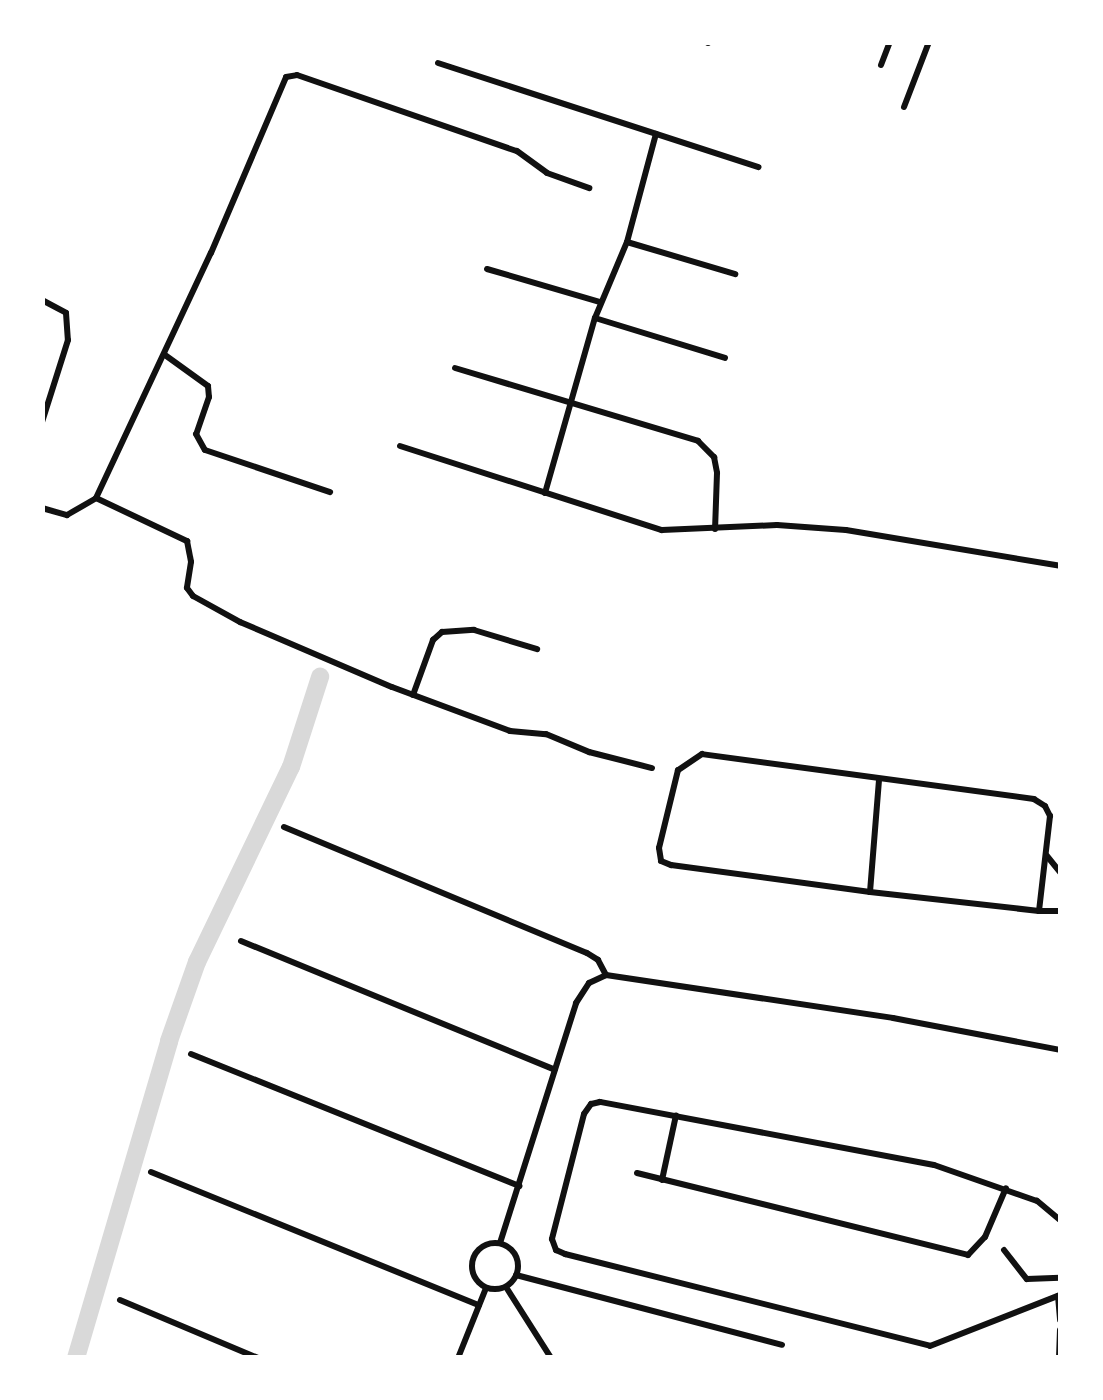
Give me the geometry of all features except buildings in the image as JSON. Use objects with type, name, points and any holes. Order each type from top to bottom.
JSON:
[{"type":"street","points":[[881,65],[890,42]]},
{"type":"street","points":[[904,107],[929,42]]},
{"type":"street","points":[[438,63],[759,167]]},
{"type":"street","points":[[42,508],[68,515],[96,498],[165,355],[282,81],[291,74],[517,152],[547,173],[590,188]]},
{"type":"street","points":[[545,494],[594,318],[627,242],[656,134]]},
{"type":"street","points":[[627,242],[735,274]]},
{"type":"street","points":[[488,270],[600,302]]},
{"type":"street","points":[[42,300],[66,313],[68,340],[42,422]]},
{"type":"street","points":[[594,318],[725,358]]},
{"type":"street","points":[[165,355],[208,386],[209,397],[196,434],[205,450],[330,492]]},
{"type":"street","points":[[455,368],[698,442],[714,457],[717,472],[714,529]]},
{"type":"street","points":[[400,446],[662,530],[777,526],[846,530],[1060,566]]},
{"type":"street","points":[[96,498],[187,541],[191,562],[188,588],[193,596],[240,622],[413,695],[510,730],[546,734],[589,752],[652,768]]},
{"type":"street","points":[[413,695],[434,640],[442,632],[474,630],[537,649]]},
{"type":"street","points":[[1040,911],[1050,816],[1045,806],[1034,799],[702,754],[678,770],[659,848],[660,860],[671,865],[870,892],[1040,911],[1060,912]]},
{"type":"street","points":[[870,892],[879,779]]},
{"type":"street","points":[[284,826],[587,953],[598,960],[606,975]]},
{"type":"street","points":[[1047,856],[1060,872]]},
{"type":"street","points":[[241,941],[555,1070]]},
{"type":"street","points":[[500,1243],[576,1003],[589,983],[606,975],[892,1018],[1060,1050]]},
{"type":"street","points":[[191,1054],[519,1186]]},
{"type":"street","points":[[1060,1220],[1037,1201],[934,1165],[600,1102],[591,1104],[584,1114],[552,1239],[556,1250],[930,1346],[1059,1295],[1060,1320]]},
{"type":"street","points":[[662,1180],[676,1115]]},
{"type":"street","points":[[152,1172],[479,1305]]},
{"type":"street","points":[[636,1173],[968,1255],[985,1237],[1006,1188]]},
{"type":"street","points":[[486,1288],[506,1287],[516,1275],[517,1258],[500,1243]]},
{"type":"street","points":[[486,1288],[472,1272],[474,1256],[480,1247],[500,1243]]},
{"type":"street","points":[[1004,1250],[1027,1279],[1060,1278]]},
{"type":"street","points":[[516,1275],[782,1345]]},
{"type":"street","points":[[506,1287],[550,1358]]},
{"type":"street","points":[[458,1358],[486,1288]]},
{"type":"street","points":[[120,1300],[258,1358]]},
{"type":"street","points":[[1059,1358],[1060,1330]]},
{"type":"waterway","points":[[76,1358],[169,1041],[197,962],[291,767],[320,677]]}]
